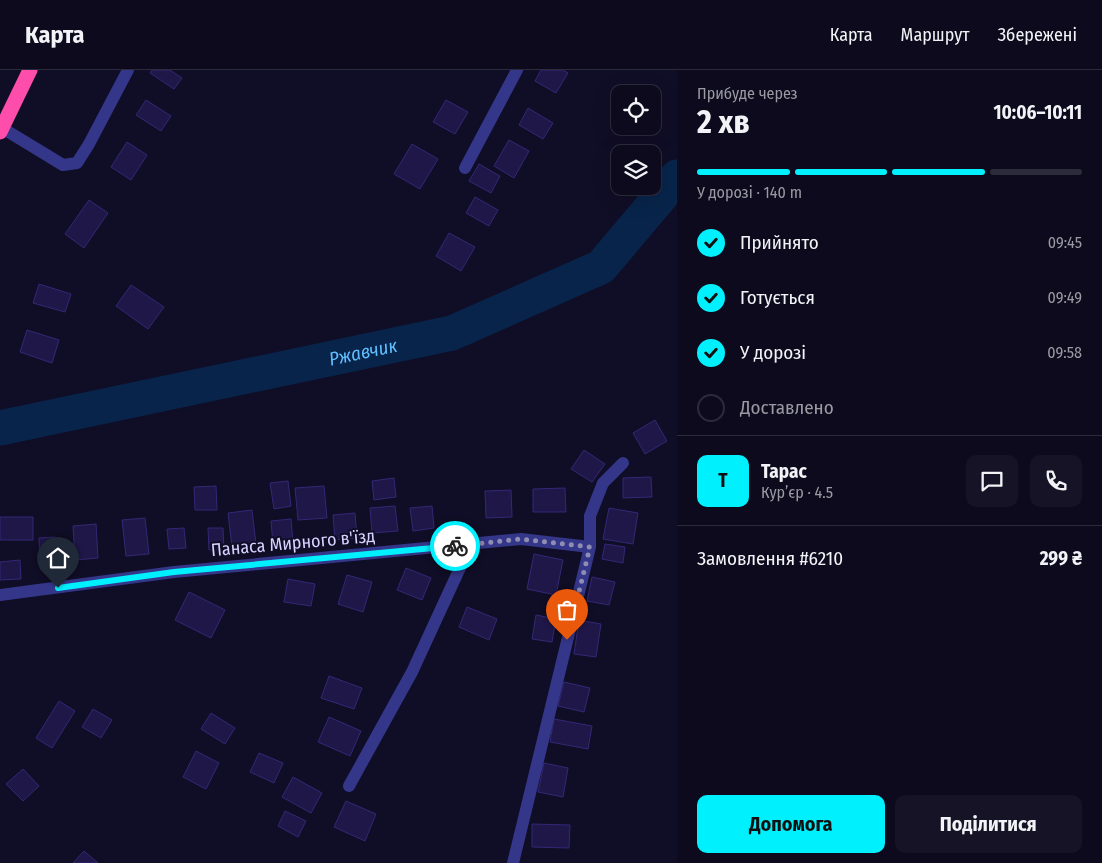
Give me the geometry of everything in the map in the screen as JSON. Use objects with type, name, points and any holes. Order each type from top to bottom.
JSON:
[{"type":"highway","points":[[1,130],[30,70]]},
{"type":"street","points":[[1,130],[63,165],[77,163],[90,144],[128,70]]},
{"type":"street","points":[[464,168],[517,70]]},
{"type":"street","points":[[513,863],[590,547],[590,516],[603,484],[623,463]]},
{"type":"street","name":"Панаса Мирного в'їзд","points":[[0,595],[174,572],[521,539],[590,547]]},
{"type":"street","points":[[349,786],[412,672],[471,544]]},
{"type":"building","points":[[152,70],[170,70],[182,78],[174,89],[150,73]]},
{"type":"building","points":[[541,70],[563,70],[568,73],[556,93],[535,81]]},
{"type":"building","points":[[146,100],[171,116],[161,131],[136,115]]},
{"type":"building","points":[[446,100],[468,112],[455,134],[433,122]]},
{"type":"building","points":[[528,108],[553,123],[543,139],[519,125]]},
{"type":"building","points":[[509,140],[529,151],[514,178],[494,166]]},
{"type":"building","points":[[127,142],[147,155],[131,180],[111,167]]},
{"type":"building","points":[[412,144],[438,159],[420,189],[394,174]]},
{"type":"building","points":[[479,164],[500,176],[491,193],[469,181]]},
{"type":"building","points":[[475,197],[498,210],[489,226],[466,213]]},
{"type":"building","points":[[89,200],[108,213],[84,248],[65,234]]},
{"type":"building","points":[[449,233],[475,247],[461,271],[436,256]]},
{"type":"building","points":[[39,284],[71,294],[65,312],[33,303]]},
{"type":"building","points":[[131,285],[164,307],[148,329],[116,306]]},
{"type":"building","points":[[27,330],[59,340],[52,363],[20,352]]},
{"type":"building","points":[[655,420],[667,441],[645,454],[633,433]]},
{"type":"building","points":[[584,450],[605,464],[592,482],[571,469]]},
{"type":"building","points":[[651,477],[652,497],[623,498],[623,478]]},
{"type":"building","points":[[394,478],[396,497],[374,500],[372,481]]},
{"type":"building","points":[[288,481],[291,506],[274,509],[270,483]]},
{"type":"building","points":[[216,486],[217,510],[195,510],[194,487]]},
{"type":"building","points":[[324,486],[327,518],[298,520],[295,488]]},
{"type":"building","points":[[565,488],[566,512],[533,512],[533,489]]},
{"type":"building","points":[[511,490],[512,517],[486,518],[485,491]]},
{"type":"building","points":[[395,506],[398,531],[372,533],[370,508]]},
{"type":"building","points":[[432,506],[434,528],[413,531],[410,508]]},
{"type":"building","points":[[609,508],[638,513],[633,544],[603,539]]},
{"type":"building","points":[[252,510],[256,544],[232,547],[228,513]]},
{"type":"building","points":[[355,513],[357,538],[335,540],[333,515]]},
{"type":"building","points":[[0,517],[33,517],[33,540],[0,540]]},
{"type":"building","points":[[145,518],[149,554],[126,556],[122,520]]},
{"type":"building","points":[[291,519],[293,542],[273,544],[271,521]]},
{"type":"building","points":[[96,524],[98,558],[75,560],[73,526]]},
{"type":"building","points":[[184,528],[186,548],[169,549],[167,529]]},
{"type":"building","points":[[208,528],[223,528],[224,550],[209,550]]},
{"type":"building","points":[[55,537],[56,564],[40,565],[39,538]]},
{"type":"building","points":[[605,544],[625,547],[623,563],[602,559]]},
{"type":"building","points":[[534,554],[563,560],[556,595],[527,589]]},
{"type":"building","points":[[20,560],[21,579],[0,580],[0,562]]},
{"type":"building","points":[[406,568],[431,578],[422,600],[397,590]]},
{"type":"building","points":[[347,575],[372,582],[363,612],[338,604]]},
{"type":"building","points":[[592,577],[615,582],[609,605],[587,601]]},
{"type":"building","points":[[288,579],[315,584],[311,606],[284,602]]},
{"type":"building","points":[[189,592],[225,610],[211,638],[175,620]]},
{"type":"building","points":[[467,607],[497,619],[489,640],[459,627]]},
{"type":"building","points":[[536,615],[556,619],[552,642],[532,639]]},
{"type":"building","points":[[579,620],[601,624],[596,657],[574,654]]},
{"type":"building","points":[[329,676],[362,688],[354,709],[321,698]]},
{"type":"building","points":[[564,682],[590,688],[584,712],[558,706]]},
{"type":"building","points":[[59,701],[75,711],[52,748],[36,738]]},
{"type":"building","points":[[93,709],[112,720],[101,738],[82,727]]},
{"type":"building","points":[[211,713],[235,728],[225,744],[201,729]]},
{"type":"building","points":[[329,717],[361,731],[350,756],[318,742]]},
{"type":"building","points":[[554,719],[592,726],[588,749],[550,742]]},
{"type":"building","points":[[196,751],[219,763],[206,789],[183,777]]},
{"type":"building","points":[[259,753],[283,763],[274,783],[250,772]]},
{"type":"building","points":[[544,763],[568,768],[563,797],[538,792]]},
{"type":"building","points":[[23,769],[39,786],[23,801],[6,784]]},
{"type":"building","points":[[293,777],[322,793],[311,813],[282,797]]},
{"type":"building","points":[[346,801],[376,814],[365,841],[334,827]]},
{"type":"building","points":[[285,811],[306,821],[298,837],[278,826]]},
{"type":"building","points":[[532,824],[570,825],[569,848],[532,847]]},
{"type":"building","points":[[84,851],[98,863],[73,863]]},
{"type":"waterway","name":"Ржавчик","points":[[0,428],[452,333],[601,267],[677,177]]},
{"type":"way so far","points":[[455,546],[521,539],[590,547],[567,640]]},
{"type":"route","points":[[58,588],[174,572],[455,546]]}]
